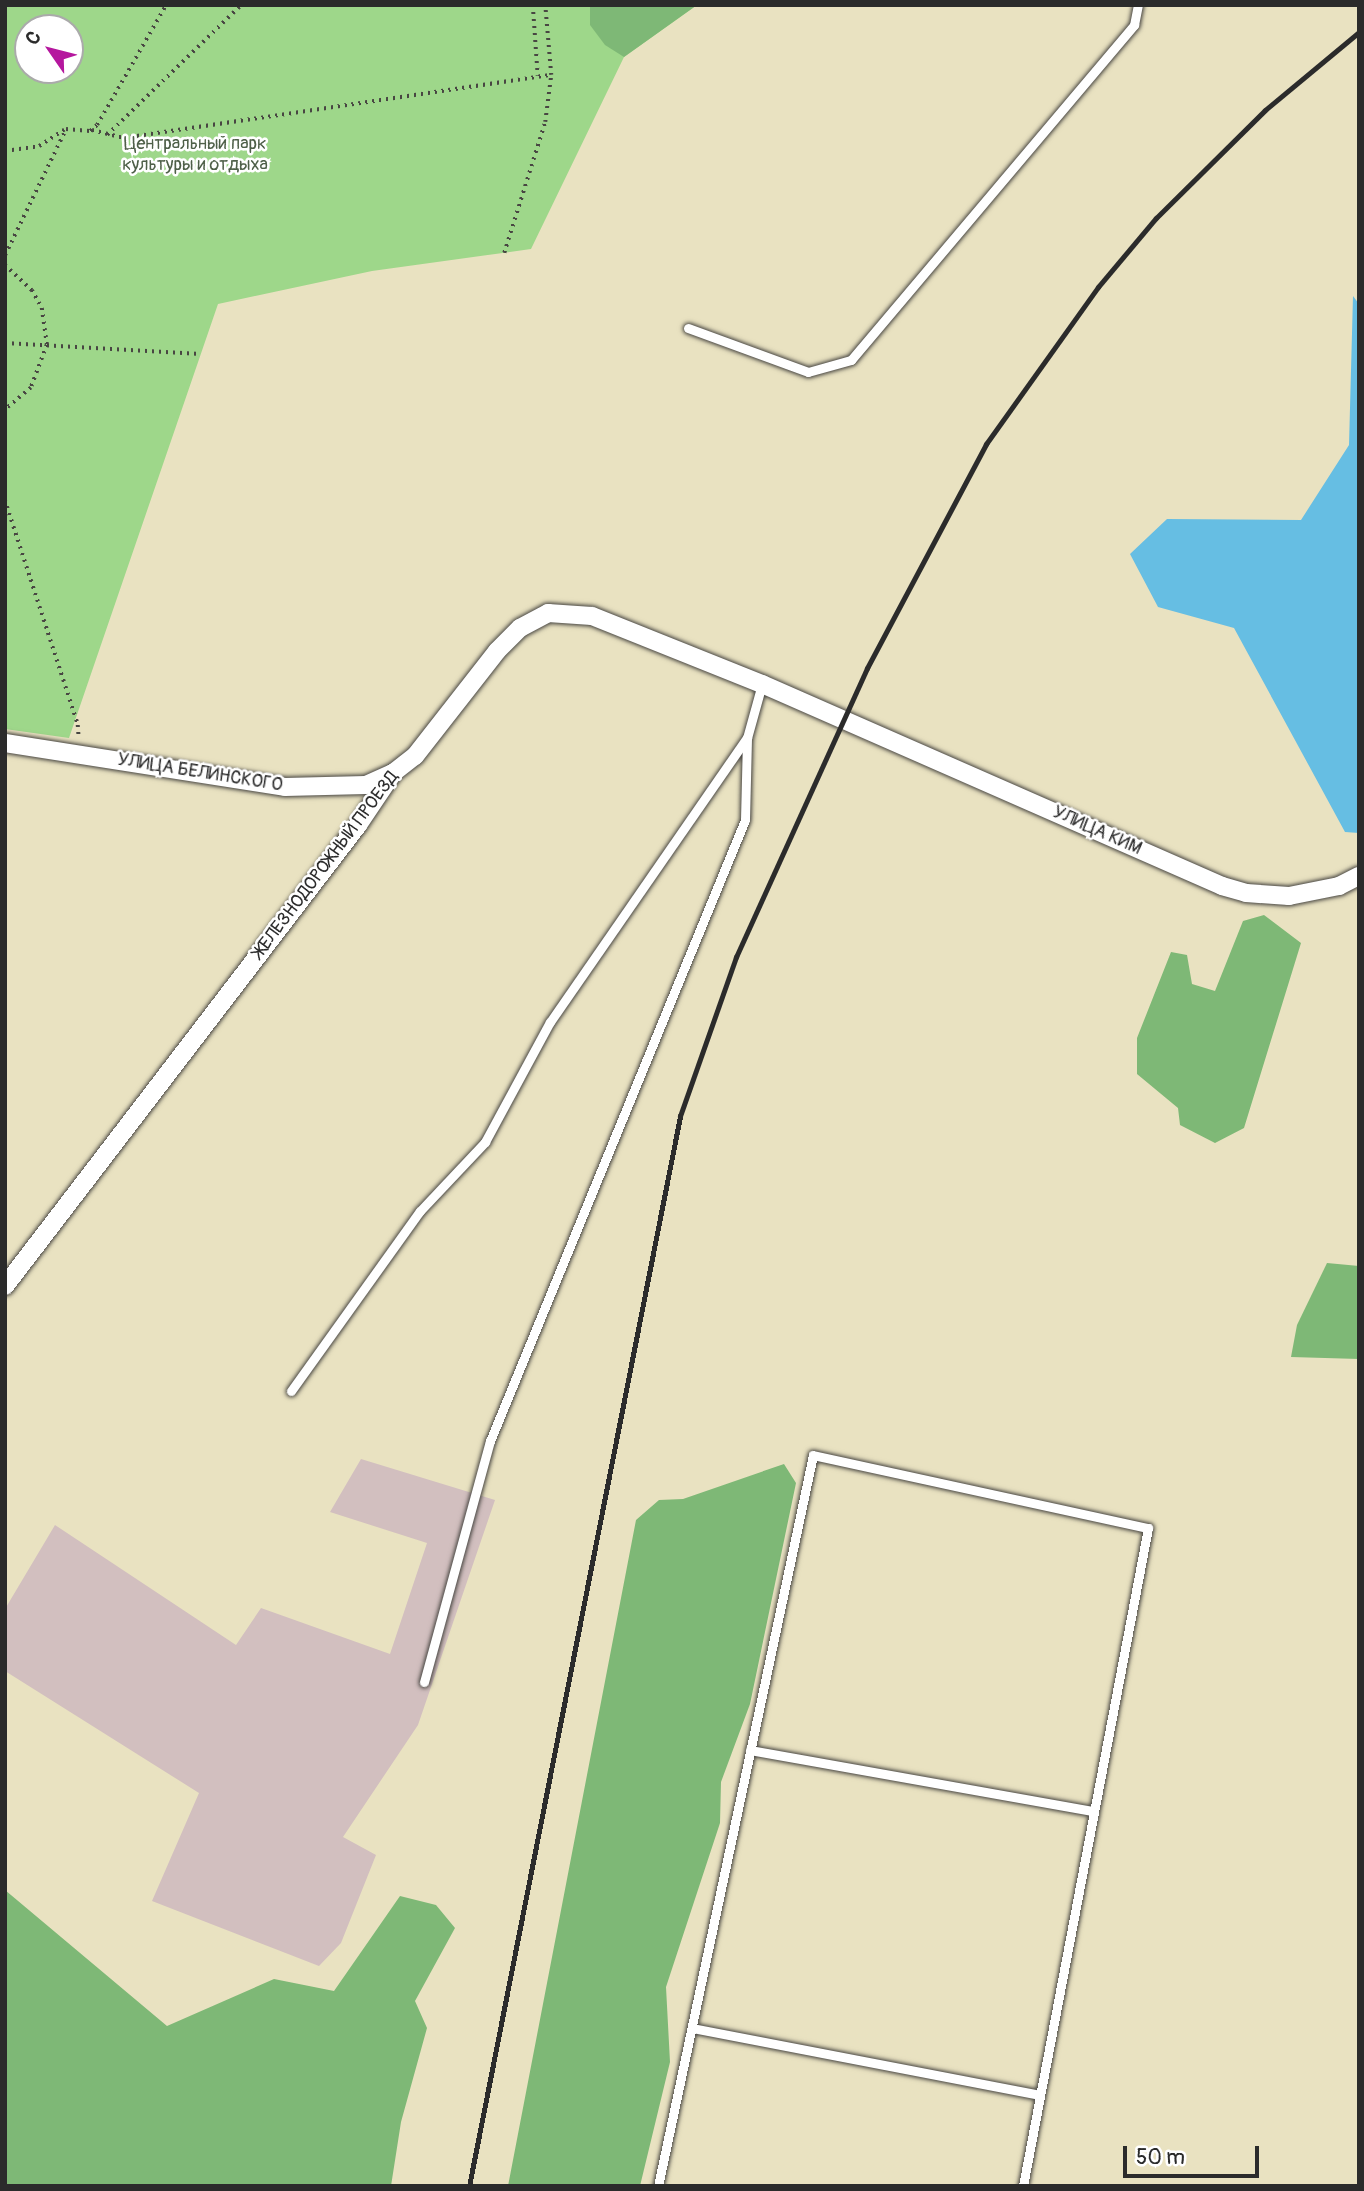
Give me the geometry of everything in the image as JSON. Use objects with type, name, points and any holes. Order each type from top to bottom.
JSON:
[{"type":"street","name":"ЖЕЛЕЗНОДОРОЖНЫЙ ПРОЕЗД","points":[[5,1286],[358,825],[393,773],[415,755],[520,628],[548,613],[592,616],[843,719]]},
{"type":"street","name":"УЛИЦА КИМ","points":[[843,719],[1222,886],[1289,896],[1339,886],[1359,876]]},
{"type":"street","name":"УЛИЦА БЕЛИНСКОГО","points":[[5,743],[285,786],[366,785],[393,773]]},
{"type":"lane","points":[[688,328],[808,372],[851,360],[977,206],[1134,25],[1138,5]]},
{"type":"lane","points":[[424,1682],[490,1441],[745,820],[747,738],[762,684]]},
{"type":"lane","points":[[292,1391],[420,1211],[485,1142],[550,1022],[747,738]]},
{"type":"lane","points":[[658,2186],[813,1455],[1148,1528],[1023,2186]]},
{"type":"lane","points":[[750,1750],[1094,1811]]},
{"type":"lane","points":[[692,2028],[1040,2095]]},
{"type":"path","points":[[92,130],[166,5]]},
{"type":"path","points":[[107,135],[241,5]]},
{"type":"path","points":[[533,5],[538,76]]},
{"type":"path","points":[[504,253],[545,122],[551,75],[545,5]]},
{"type":"path","points":[[5,151],[39,146],[66,129],[92,130],[122,138],[551,75]]},
{"type":"path","points":[[5,256],[66,129]]},
{"type":"path","points":[[5,265],[37,299],[47,345],[31,388],[5,410]]},
{"type":"path","points":[[5,343],[201,354]]},
{"type":"path","points":[[5,500],[78,725],[76,754]]},
{"type":"shaded area","points":[[361,1459],[495,1500],[418,1725],[343,1837],[376,1855],[341,1943],[319,1966],[152,1901],[199,1793],[5,1671],[5,1609],[55,1525],[236,1645],[261,1608],[390,1654],[427,1543],[330,1512]]},
{"type":"green space","name":"Центральный парк культуры и отдыха","points":[[5,5],[697,5],[624,57],[531,249],[372,271],[218,304],[69,738],[5,729]]},
{"type":"green space","points":[[590,5],[697,5],[624,57],[605,45],[590,25]]},
{"type":"green space","points":[[1264,915],[1301,943],[1244,1128],[1215,1143],[1180,1125],[1178,1108],[1137,1074],[1137,1038],[1171,952],[1187,955],[1192,984],[1215,991],[1243,921]]},
{"type":"green space","points":[[1327,1263],[1359,1266],[1359,1359],[1291,1357],[1297,1325]]},
{"type":"green space","points":[[784,1464],[796,1483],[750,1704],[721,1782],[720,1823],[666,1987],[670,2062],[640,2186],[508,2186],[636,1520],[659,1500],[683,1499]]},
{"type":"green space","points":[[5,1890],[167,2026],[274,1979],[334,1991],[400,1896],[436,1905],[455,1928],[415,2001],[427,2028],[401,2122],[391,2186],[5,2186]]},
{"type":"water","points":[[1353,296],[1359,304],[1359,833],[1345,832],[1234,628],[1158,607],[1130,554],[1167,519],[1301,520],[1349,445]]},
{"type":"railway","points":[[469,2186],[680,1116],[736,957],[867,668],[986,444],[1098,287],[1156,218],[1265,110],[1359,32]]}]
